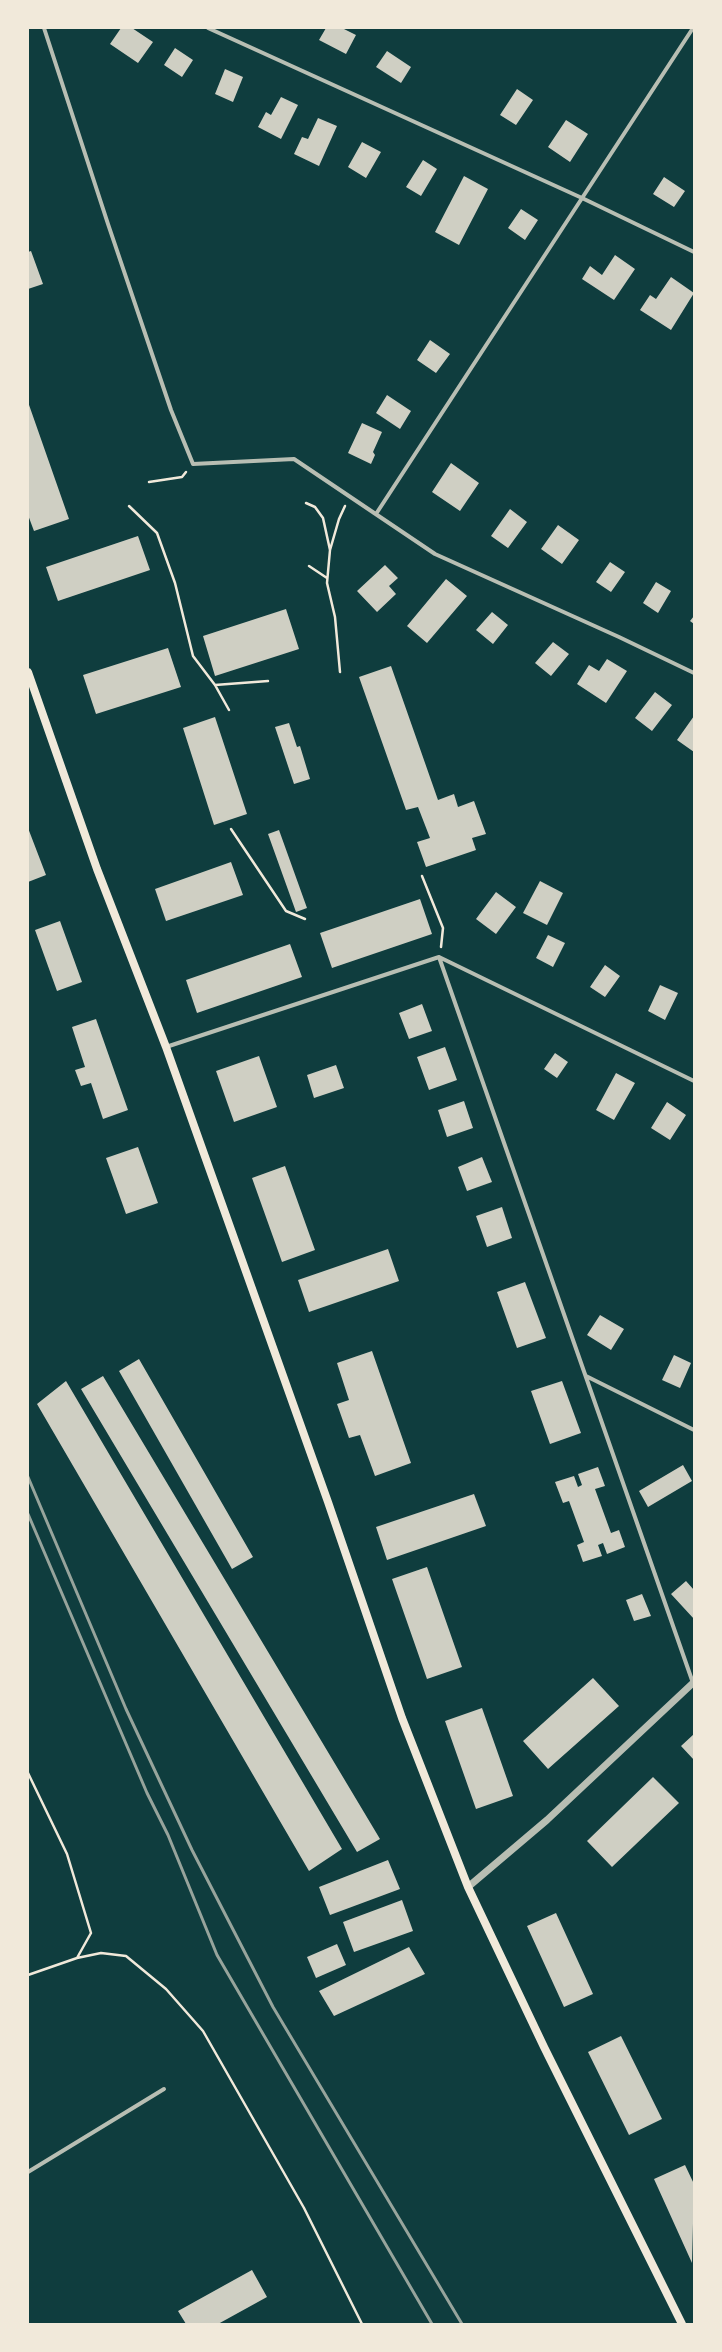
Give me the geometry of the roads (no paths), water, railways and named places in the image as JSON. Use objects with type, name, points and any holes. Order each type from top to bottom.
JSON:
[{"type":"main road","points":[[28,672],[97,869],[166,1047],[328,1502],[402,1718],[468,1887],[544,2047],[682,2324]]},
{"type":"street","points":[[44,28],[108,224],[172,410],[193,464],[294,459],[435,554],[619,637],[694,674]]},
{"type":"street","points":[[208,28],[582,198],[694,252]]},
{"type":"street","points":[[376,514],[693,29]]},
{"type":"street","points":[[166,1047],[439,957],[694,1081]]},
{"type":"street","points":[[439,957],[694,1682],[547,1820],[468,1887]]},
{"type":"street","points":[[586,1376],[694,1430]]},
{"type":"street","points":[[28,2172],[164,2089]]},
{"type":"railway","points":[[28,1477],[126,1709],[192,1850],[273,2007],[462,2324]]},
{"type":"railway","points":[[28,1514],[147,1793],[168,1835],[217,1955],[432,2324]]}]
